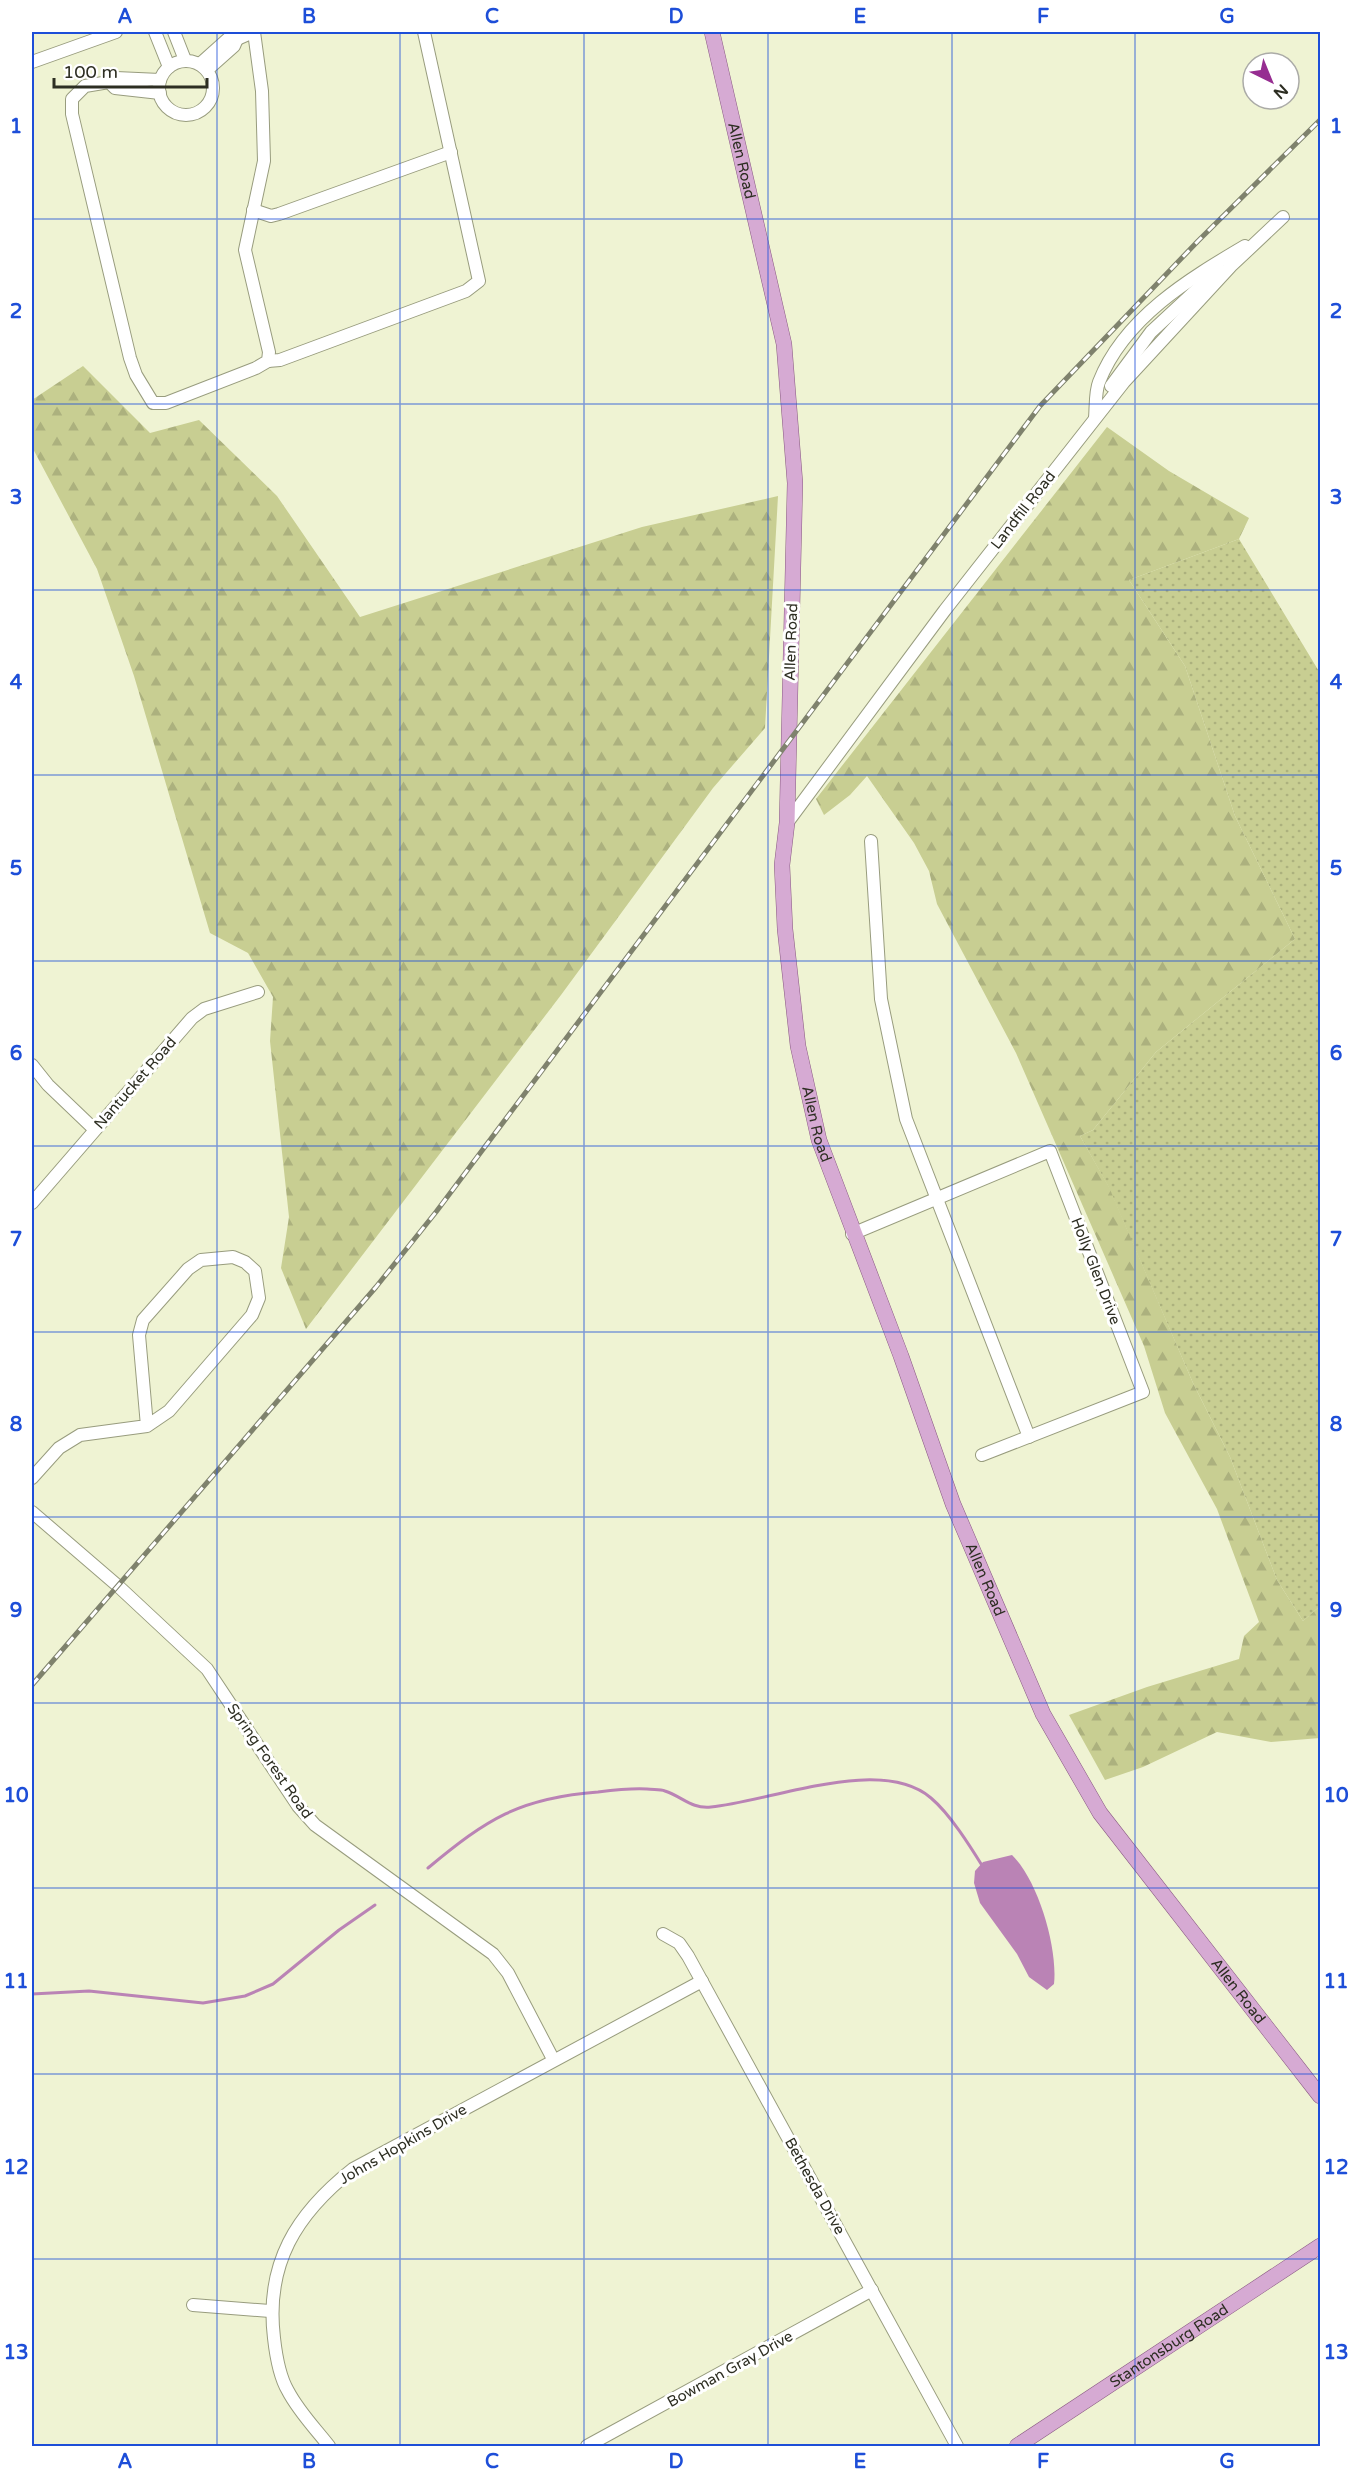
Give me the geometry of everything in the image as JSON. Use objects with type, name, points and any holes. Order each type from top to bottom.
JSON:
[{"type":"main road","name":"Allen Road","points":[[712,32],[784,344],[795,483],[787,824],[782,865],[785,929],[798,1046],[819,1140],[852,1234],[902,1356],[953,1504],[1043,1714],[1100,1813],[1320,2096]]},
{"type":"main road","name":"Stantonsburg Road","points":[[1017,2446],[1320,2246]]},
{"type":"street","points":[[32,62],[116,32]]},
{"type":"street","points":[[155,32],[169,67]]},
{"type":"street","points":[[174,32],[185,60]]},
{"type":"street","points":[[204,67],[234,46],[237,39],[253,32],[262,91],[264,161],[245,250],[269,352],[268,361]]},
{"type":"street","points":[[160,80],[116,78],[109,82],[86,86],[72,99],[72,114],[114,297],[136,375],[153,403],[166,403],[268,361],[280,360],[474,286],[479,281],[423,32]]},
{"type":"street","points":[[185,60],[204,67],[214,85],[210,101],[198,112],[182,115],[174,112],[163,101],[160,93],[160,80],[169,67],[185,60]]},
{"type":"street","points":[[109,82],[115,88],[160,93]]},
{"type":"street","points":[[253,210],[271,216],[279,214],[451,152]]},
{"type":"street","name":"Landfill Road","points":[[787,824],[945,610],[1095,414],[1226,271],[1283,217]]},
{"type":"street","points":[[1095,414],[1098,383],[1114,353],[1155,304],[1270,231]]},
{"type":"street","points":[[1095,414],[1151,332],[1239,249]]},
{"type":"street","points":[[870,841],[880,999],[906,1119],[1029,1437]]},
{"type":"street","name":"Nantucket Road","points":[[32,1203],[192,1018],[204,1009],[258,992]]},
{"type":"street","points":[[32,1065],[48,1086],[94,1129]]},
{"type":"street","name":"Holly Glen Drive","points":[[852,1234],[1050,1151],[1143,1392],[982,1455]]},
{"type":"street","points":[[32,1478],[60,1448],[80,1435],[147,1426],[169,1411],[252,1315],[259,1298],[255,1271],[245,1262],[233,1257],[201,1260],[188,1269],[143,1320],[139,1335],[147,1426]]},
{"type":"street","name":"Spring Forest Road","points":[[32,1512],[118,1586],[207,1669],[298,1806],[315,1825],[494,1954],[508,1973],[553,2059]]},
{"type":"street","name":"Bethesda Drive","points":[[663,1934],[679,1943],[702,1981],[957,2446]]},
{"type":"street","name":"Johns Hopkins Drive","points":[[329,2446],[300,2412],[286,2390],[276,2359],[270,2311],[275,2278],[284,2252],[298,2225],[322,2193],[353,2169],[553,2059],[702,1981]]},
{"type":"street","name":"Bowman Gray Drive","points":[[587,2446],[872,2290]]},
{"type":"street","points":[[193,2306],[270,2311]]},
{"type":"green space","points":[[83,366],[150,433],[199,420],[277,496],[360,617],[642,527],[778,496],[765,728],[713,788],[561,995],[306,1329],[281,1268],[289,1217],[270,1041],[273,997],[248,953],[210,933],[134,676],[97,569],[32,447],[32,400]]},
{"type":"green space","points":[[1107,427],[1169,471],[1249,518],[1239,539],[1129,580],[1185,666],[1235,816],[1295,939],[1156,1052],[1093,1130],[1080,1136],[1109,1187],[1193,1383],[1230,1457],[1277,1580],[1303,1621],[1320,1606],[1320,1738],[1271,1742],[1217,1732],[1143,1767],[1105,1780],[1069,1715],[1147,1687],[1239,1659],[1244,1636],[1259,1622],[1217,1509],[1165,1413],[1144,1346],[1016,1053],[937,904],[929,871],[914,843],[867,776],[850,795],[824,815],[816,799]]},
{"type":"green space","points":[[1239,539],[1320,673],[1320,1606],[1303,1621],[1277,1580],[1230,1457],[1193,1383],[1108,1186],[1080,1136],[1093,1130],[1156,1052],[1295,939],[1235,816],[1185,666],[1129,580]]},
{"type":"shaded area","points":[[1012,1855],[1021,1866],[1038,1897],[1049,1934],[1053,1952],[1054,1984],[1047,1990],[1029,1977],[1017,1954],[980,1903],[974,1883],[975,1871],[983,1862]]},
{"type":"waterway","points":[[428,1868],[468,1836],[505,1814],[525,1806],[570,1795],[629,1789],[663,1790],[692,1804],[711,1807],[856,1780],[884,1780],[910,1786],[931,1798],[952,1821],[983,1867]]},
{"type":"waterway","points":[[32,1994],[89,1991],[203,2003],[245,1996],[273,1984],[339,1930],[375,1905]]},
{"type":"railway","points":[[32,1685],[376,1287],[436,1212],[1040,406],[1198,241],[1320,120]]}]
